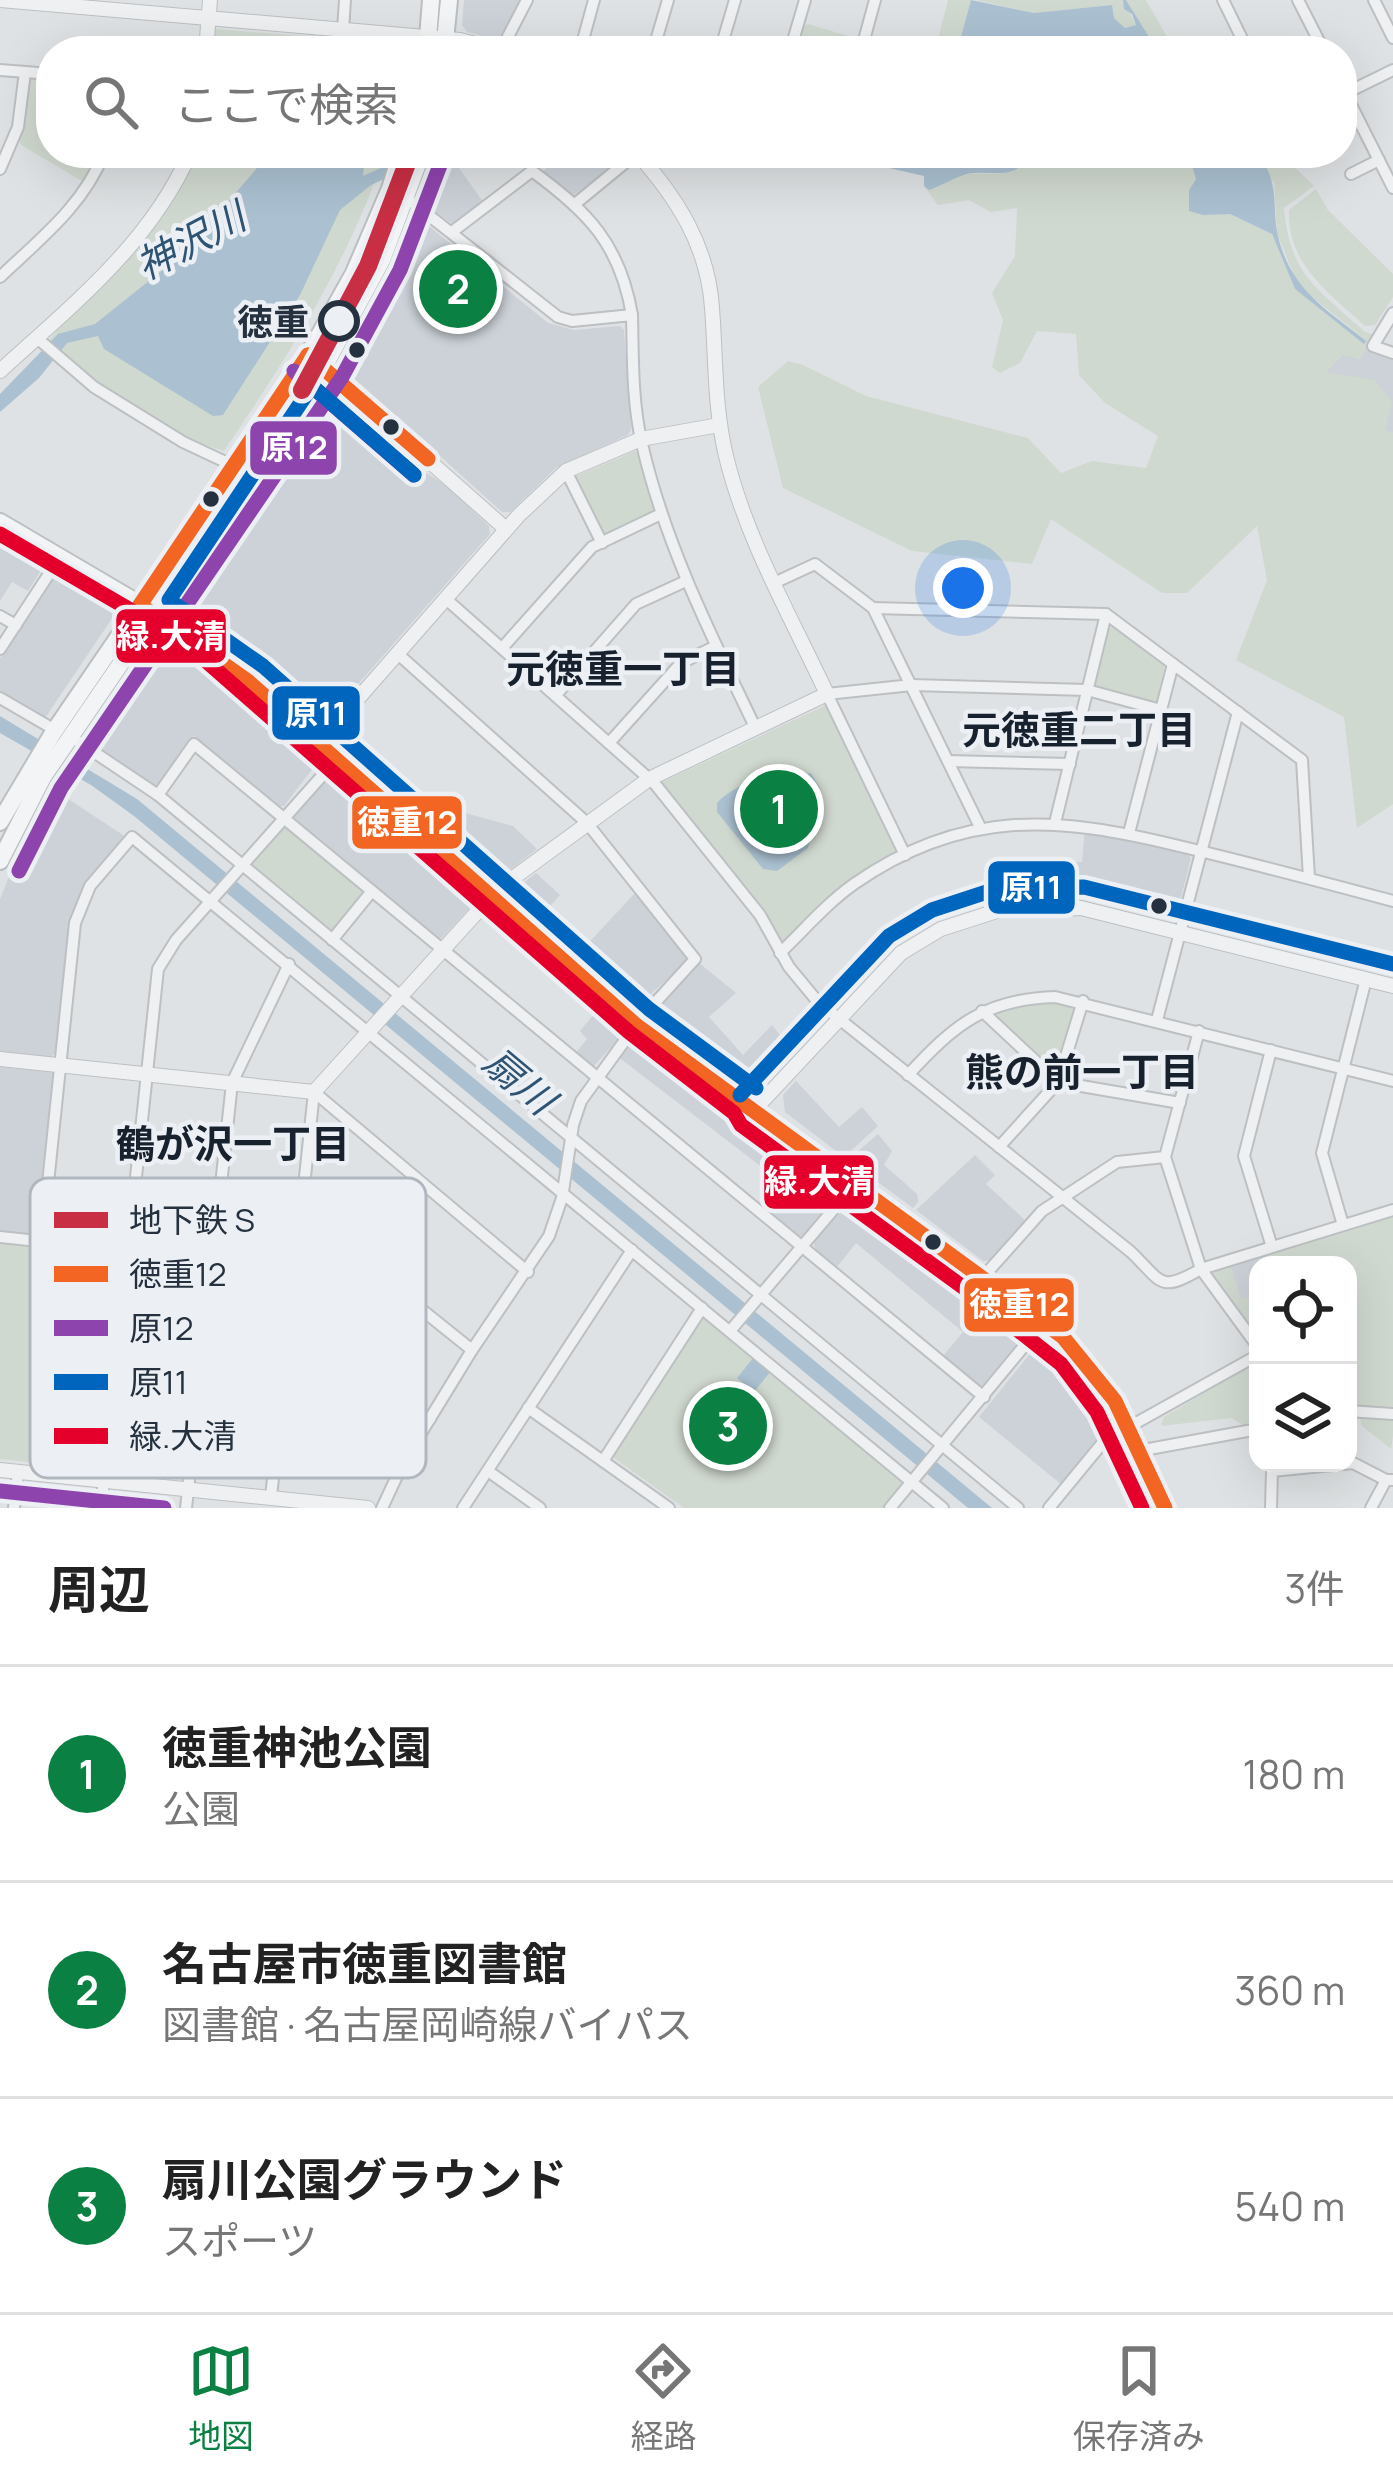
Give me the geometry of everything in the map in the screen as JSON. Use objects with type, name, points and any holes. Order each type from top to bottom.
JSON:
[{"type":"main road","points":[[431,0],[435,36]]},
{"type":"main road","points":[[438,36],[449,0]]},
{"type":"main road","points":[[150,604],[308,356],[354,273],[396,168]]},
{"type":"main road","points":[[0,822],[150,604],[324,368],[382,260],[418,168]]},
{"type":"main road","points":[[0,510],[218,644],[326,735],[494,893]]},
{"type":"main road","points":[[0,523],[150,604],[239,673],[640,1020],[1044,1322],[1086,1361],[1125,1423],[1165,1508]]},
{"type":"main road","points":[[0,861],[36,773]]},
{"type":"street","points":[[0,0],[383,36]]},
{"type":"street","points":[[207,36],[210,0]]},
{"type":"street","points":[[343,30],[345,0]]},
{"type":"street","points":[[509,36],[527,0]]},
{"type":"street","points":[[584,36],[594,0]]},
{"type":"street","points":[[657,36],[668,0]]},
{"type":"street","points":[[724,36],[735,0]]},
{"type":"street","points":[[794,36],[805,0]]},
{"type":"street","points":[[865,36],[875,0]]},
{"type":"street","points":[[1222,0],[1240,36]]},
{"type":"street","points":[[1298,0],[1316,36]]},
{"type":"street","points":[[1374,0],[1393,38]]},
{"type":"street","points":[[0,70],[36,73]]},
{"type":"street","points":[[1357,86],[1393,70]]},
{"type":"street","points":[[0,169],[18,127],[25,72]]},
{"type":"street","points":[[1357,118],[1393,188]]},
{"type":"street","points":[[1351,174],[1379,160]]},
{"type":"street","points":[[0,278],[70,210],[97,168]]},
{"type":"street","points":[[0,371],[42,342],[133,247],[182,168]]},
{"type":"street","points":[[575,204],[619,168]]},
{"type":"street","points":[[649,168],[684,213],[702,258],[712,307],[719,424],[743,513],[905,855]]},
{"type":"street","points":[[452,232],[532,171],[575,204],[611,247],[623,272],[632,315],[641,439],[661,514],[686,580],[755,727]]},
{"type":"street","points":[[408,199],[558,317],[572,321],[632,315]]},
{"type":"street","points":[[1393,314],[1373,346],[1393,352]]},
{"type":"street","points":[[42,342],[94,387],[183,442],[234,466]]},
{"type":"street","points":[[308,356],[506,529]]},
{"type":"street","points":[[326,735],[506,529],[566,471],[641,439],[719,424]]},
{"type":"street","points":[[566,471],[602,543]]},
{"type":"street","points":[[502,647],[592,548],[661,514]]},
{"type":"street","points":[[0,649],[60,557]]},
{"type":"street","points":[[775,583],[815,564],[874,608],[981,829]]},
{"type":"street","points":[[556,695],[636,604],[686,580]]},
{"type":"street","points":[[446,599],[649,779],[760,915],[780,953],[818,1002],[1163,1283],[1173,1285],[1201,1269],[1393,1210]]},
{"type":"street","points":[[874,608],[1106,614],[1302,760],[1309,878]]},
{"type":"street","points":[[1054,823],[1106,614]]},
{"type":"street","points":[[0,616],[16,625]]},
{"type":"street","points":[[609,743],[681,663],[716,646]]},
{"type":"street","points":[[398,653],[587,823],[695,959],[640,1020],[581,1101],[549,1236],[426,1426]]},
{"type":"street","points":[[1129,833],[1172,664]]},
{"type":"street","points":[[305,1178],[314,1092],[494,893],[649,779],[827,694],[912,685],[1087,690],[1161,710]]},
{"type":"street","points":[[0,698],[158,795],[332,940],[396,1001],[571,1138],[756,1301],[938,1451],[1018,1508]]},
{"type":"street","points":[[1157,1020],[1238,712]]},
{"type":"street","points":[[158,795],[194,744],[984,1396]]},
{"type":"street","points":[[136,1178],[158,969],[176,940],[336,760]]},
{"type":"street","points":[[948,761],[1070,764]]},
{"type":"street","points":[[780,953],[832,902],[905,855],[981,829],[1054,823],[1129,833],[1393,901]]},
{"type":"street","points":[[48,1178],[80,902],[132,837],[216,895],[289,964],[373,1026],[560,1192],[702,1308],[734,1326],[916,1477],[943,1508]]},
{"type":"street","points":[[332,940],[372,891]]},
{"type":"street","points":[[754,1109],[901,953],[941,929],[1003,909],[1081,908],[1393,986]]},
{"type":"street","points":[[221,1178],[232,1083],[289,964]]},
{"type":"street","points":[[1343,1225],[1322,1153],[1366,980]]},
{"type":"street","points":[[908,1075],[945,1034],[982,1011],[1031,998],[1083,1001],[1393,1081]]},
{"type":"street","points":[[999,1147],[1058,1082],[1083,1001]]},
{"type":"street","points":[[982,1011],[1058,1082],[1180,1102]]},
{"type":"street","points":[[1199,1031],[1165,1157],[1201,1269],[1249,1338]]},
{"type":"street","points":[[1271,1050],[1244,1156],[1272,1247]]},
{"type":"street","points":[[0,1059],[314,1092],[415,1177]]},
{"type":"street","points":[[984,1276],[1042,1211],[1117,1162],[1165,1157]]},
{"type":"street","points":[[734,1326],[856,1183]]},
{"type":"street","points":[[426,1186],[528,1272]]},
{"type":"street","points":[[0,1237],[30,1240]]},
{"type":"street","points":[[463,1508],[632,1250]]},
{"type":"street","points":[[603,1461],[702,1308]]},
{"type":"street","points":[[426,1313],[472,1350]]},
{"type":"street","points":[[890,1508],[1044,1322]]},
{"type":"street","points":[[1049,1508],[1125,1423],[1249,1356]]},
{"type":"street","points":[[528,1408],[669,1508]]},
{"type":"street","points":[[1357,1412],[1393,1414]]},
{"type":"street","points":[[426,1419],[430,1419]]},
{"type":"street","points":[[1138,1451],[1249,1431]]},
{"type":"street","points":[[1271,1508],[1272,1471],[1353,1463],[1389,1480],[1371,1508]]},
{"type":"street","points":[[0,1469],[30,1473]]},
{"type":"street","points":[[488,1471],[540,1508]]},
{"type":"street","points":[[14,1508],[18,1472]]},
{"type":"street","points":[[82,1478],[368,1508]]},
{"type":"street","points":[[186,1508],[189,1478]]},
{"type":"street","points":[[271,1497],[273,1478]]},
{"type":"street","points":[[382,1508],[398,1478]]},
{"type":"street","points":[[101,1508],[104,1480]]},
{"type":"shaded area","points":[[464,0],[522,0],[503,36],[467,32],[462,25]]},
{"type":"shaded area","points":[[948,0],[971,0],[961,36],[939,36]]},
{"type":"shaded area","points":[[976,0],[1123,0],[1136,25],[1125,28],[1113,18],[1112,5],[1034,13]]},
{"type":"shaded area","points":[[1126,0],[1146,0],[1166,36],[1149,36]]},
{"type":"shaded area","points":[[808,24],[848,36],[800,36]]},
{"type":"shaded area","points":[[216,29],[304,36],[212,36]]},
{"type":"shaded area","points":[[36,77],[36,154],[19,139],[29,81]]},
{"type":"shaded area","points":[[60,168],[92,168],[82,181]]},
{"type":"shaded area","points":[[188,168],[379,168],[335,270],[294,344],[224,451],[153,419],[47,343],[141,245]]},
{"type":"shaded area","points":[[431,168],[459,168],[484,203],[454,225],[418,200]]},
{"type":"shaded area","points":[[546,168],[612,168],[572,196],[542,172]]},
{"type":"shaded area","points":[[1193,168],[1196,179],[1191,186],[1210,212],[1230,214],[1272,234],[1295,289],[1366,340],[1298,286],[1277,233],[1274,182],[1250,168],[1295,168],[1314,186],[1284,208],[1293,250],[1320,292],[1365,332],[1375,335],[1360,359],[1342,355],[1326,372],[1375,380],[1392,402],[1385,430],[1393,433],[1393,804],[1357,828],[1344,717],[1236,660],[1267,580],[1257,526],[1187,593],[1162,593],[1051,519],[1032,564],[912,551],[783,488],[758,387],[788,361],[866,396],[1028,438],[1061,473],[1092,461],[1146,468],[1158,436],[1105,403],[1079,375],[1076,334],[1037,331],[1020,363],[1000,373],[992,367],[1003,320],[992,293],[1015,256],[1017,208],[991,212],[969,200],[938,205],[924,186],[1017,169]]},
{"type":"shaded area","points":[[1316,189],[1328,210],[1393,274],[1393,297],[1375,325],[1365,326],[1325,289],[1295,246],[1289,210]]},
{"type":"shaded area","points":[[419,218],[548,323],[574,330],[620,326],[624,330],[628,435],[556,468],[510,512],[502,512],[345,370],[343,362],[388,278],[410,224]]},
{"type":"shaded area","points":[[1366,349],[1393,358],[1393,433],[1385,431],[1325,372],[1343,354],[1360,359]]},
{"type":"shaded area","points":[[333,390],[419,468],[449,488],[489,526],[490,534],[324,718],[185,607],[183,599],[322,392]]},
{"type":"shaded area","points":[[635,451],[654,510],[607,535],[601,533],[576,476]]},
{"type":"shaded area","points":[[0,534],[45,564],[28,591],[12,582],[0,601]]},
{"type":"shaded area","points":[[59,570],[115,602],[117,611],[45,718],[0,693],[0,658]]},
{"type":"shaded area","points":[[1115,626],[1165,663],[1157,703],[1095,688],[1108,629]]},
{"type":"shaded area","points":[[167,634],[320,759],[284,806],[278,806],[194,736],[159,786],[87,742],[158,635]]},
{"type":"shaded area","points":[[824,706],[830,708],[897,850],[828,898],[786,941],[779,941],[662,782]]},
{"type":"shaded area","points":[[336,773],[474,897],[475,902],[442,938],[294,822],[293,815]]},
{"type":"shaded area","points":[[56,791],[126,837],[77,901],[57,1052],[49,1058],[0,1051],[0,899],[23,842]]},
{"type":"shaded area","points":[[438,796],[454,810],[513,826],[537,849],[507,872],[495,872],[426,810]]},
{"type":"shaded area","points":[[288,827],[364,890],[335,931],[329,932],[253,867]]},
{"type":"shaded area","points":[[1085,829],[1186,852],[1191,858],[1177,913],[1171,916],[1067,894],[1070,862],[1082,862]]},
{"type":"shaded area","points":[[536,873],[560,895],[542,915],[518,893],[518,887]]},
{"type":"shaded area","points":[[636,892],[688,954],[688,960],[642,1002],[581,951]]},
{"type":"shaded area","points":[[698,962],[736,993],[709,1017],[743,1055],[772,1025],[791,1049],[764,1079],[746,1082],[653,1014],[653,1007]]},
{"type":"shaded area","points":[[1053,1001],[1075,1004],[1077,1009],[1057,1070],[1051,1070],[994,1017],[995,1010]]},
{"type":"shaded area","points":[[599,1008],[626,1031],[592,1068],[575,1054],[587,1039],[580,1031]]},
{"type":"shaded area","points":[[629,1041],[637,1041],[839,1189],[841,1194],[806,1236],[799,1236],[766,1208],[784,1184],[617,1056]]},
{"type":"shaded area","points":[[0,1067],[51,1072],[44,1178],[30,1178],[30,1235],[0,1232]]},
{"type":"shaded area","points":[[796,1081],[839,1127],[862,1107],[878,1126],[844,1157],[785,1112],[783,1095]]},
{"type":"shaded area","points":[[878,1134],[892,1151],[884,1165],[917,1194],[913,1208],[848,1160]]},
{"type":"shaded area","points":[[975,1155],[995,1175],[986,1184],[1026,1221],[992,1260],[983,1261],[916,1210]]},
{"type":"shaded area","points":[[853,1198],[1030,1328],[1031,1333],[987,1385],[979,1386],[943,1356],[963,1332],[856,1243],[837,1267],[815,1249],[813,1240],[847,1199]]},
{"type":"shaded area","points":[[1393,1216],[1391,1449],[1357,1417],[1357,1256],[1262,1256]]},
{"type":"shaded area","points":[[0,1241],[30,1244],[30,1462],[0,1459]]},
{"type":"shaded area","points":[[1249,1259],[1249,1297],[1241,1300],[1230,1265]]},
{"type":"shaded area","points":[[1230,1265],[1241,1299],[1249,1297],[1249,1326],[1211,1277],[1214,1270]]},
{"type":"shaded area","points":[[705,1317],[901,1477],[902,1485],[883,1508],[684,1508],[614,1458],[699,1319]]},
{"type":"shaded area","points":[[1047,1339],[1082,1372],[1109,1423],[1062,1485],[979,1417],[1041,1340]]},
{"type":"shaded area","points":[[1249,1366],[1249,1425],[1232,1418],[1161,1426],[1164,1417]]},
{"type":"water","points":[[971,0],[1034,13],[1112,5],[1114,18],[1125,28],[1136,25],[1124,9],[1126,0],[1149,36],[961,36]]},
{"type":"water","points":[[257,168],[364,168],[363,176],[381,168],[408,168],[371,185],[340,210],[300,295],[223,415],[213,416],[104,349],[98,336],[67,343],[39,378],[0,412],[0,394],[58,334],[95,324],[185,252]]},
{"type":"water","points":[[889,168],[1018,168],[967,174],[929,190],[924,176]]},
{"type":"water","points":[[1193,168],[1267,168],[1278,236],[1291,271],[1364,344],[1295,289],[1272,234],[1230,214],[1189,211],[1189,190],[1196,179]]},
{"type":"water","points":[[0,716],[137,799],[992,1508],[968,1508],[134,816],[91,785],[0,733]]},
{"type":"water","points":[[811,773],[820,788],[808,848],[777,871],[763,869],[717,812],[717,803],[749,783]]},
{"type":"water","points":[[754,1357],[771,1371],[754,1392],[737,1378]]},
{"type":"metro line","name":"S","points":[[302,390],[368,266],[405,168]]},
{"type":"transit line","name":"原12","points":[[19,871],[61,788],[342,377],[400,270],[439,168]]},
{"type":"transit line","name":"徳重12","points":[[308,355],[428,459]]},
{"type":"transit line","name":"徳重12","points":[[140,605],[308,355]]},
{"type":"transit line","name":"原12","points":[[294,371],[414,475]]},
{"type":"transit line","name":"原11","points":[[414,475],[312,386],[169,600],[263,666],[649,1009],[756,1088]]},
{"type":"transit line","name":"緑.大清","points":[[0,534],[151,622],[205,660],[629,1032],[734,1113],[741,1125],[1061,1364],[1097,1412],[1142,1508]]},
{"type":"transit line","name":"徳重12","points":[[140,605],[249,682],[636,1025],[1063,1337],[1115,1401],[1165,1508]]},
{"type":"transit line","name":"原11","points":[[740,1095],[889,936],[932,910],[999,888],[1084,887],[1393,964]]},
{"type":"transit line","name":"原12","points":[[0,1491],[164,1508]]},
{"type":"place","name":"名古屋市徳重図書館","points":[[458,289]]},
{"type":"place","name":"徳重","points":[[339,321]]},
{"type":"place","name":"徳重神池公園","points":[[779,809]]},
{"type":"place","name":"扇川公園グラウンド","points":[[728,1426]]},
{"type":"district","name":"元徳重一丁目","points":[[623,668]]},
{"type":"district","name":"元徳重二丁目","points":[[1079,729]]},
{"type":"district","name":"熊の前一丁目","points":[[1082,1071]]},
{"type":"district","name":"鶴が沢一丁目","points":[[233,1143]]},
{"type":"water label","name":"神沢川","points":[[190,240]]},
{"type":"water label","name":"扇川","points":[[520,1080]]}]
